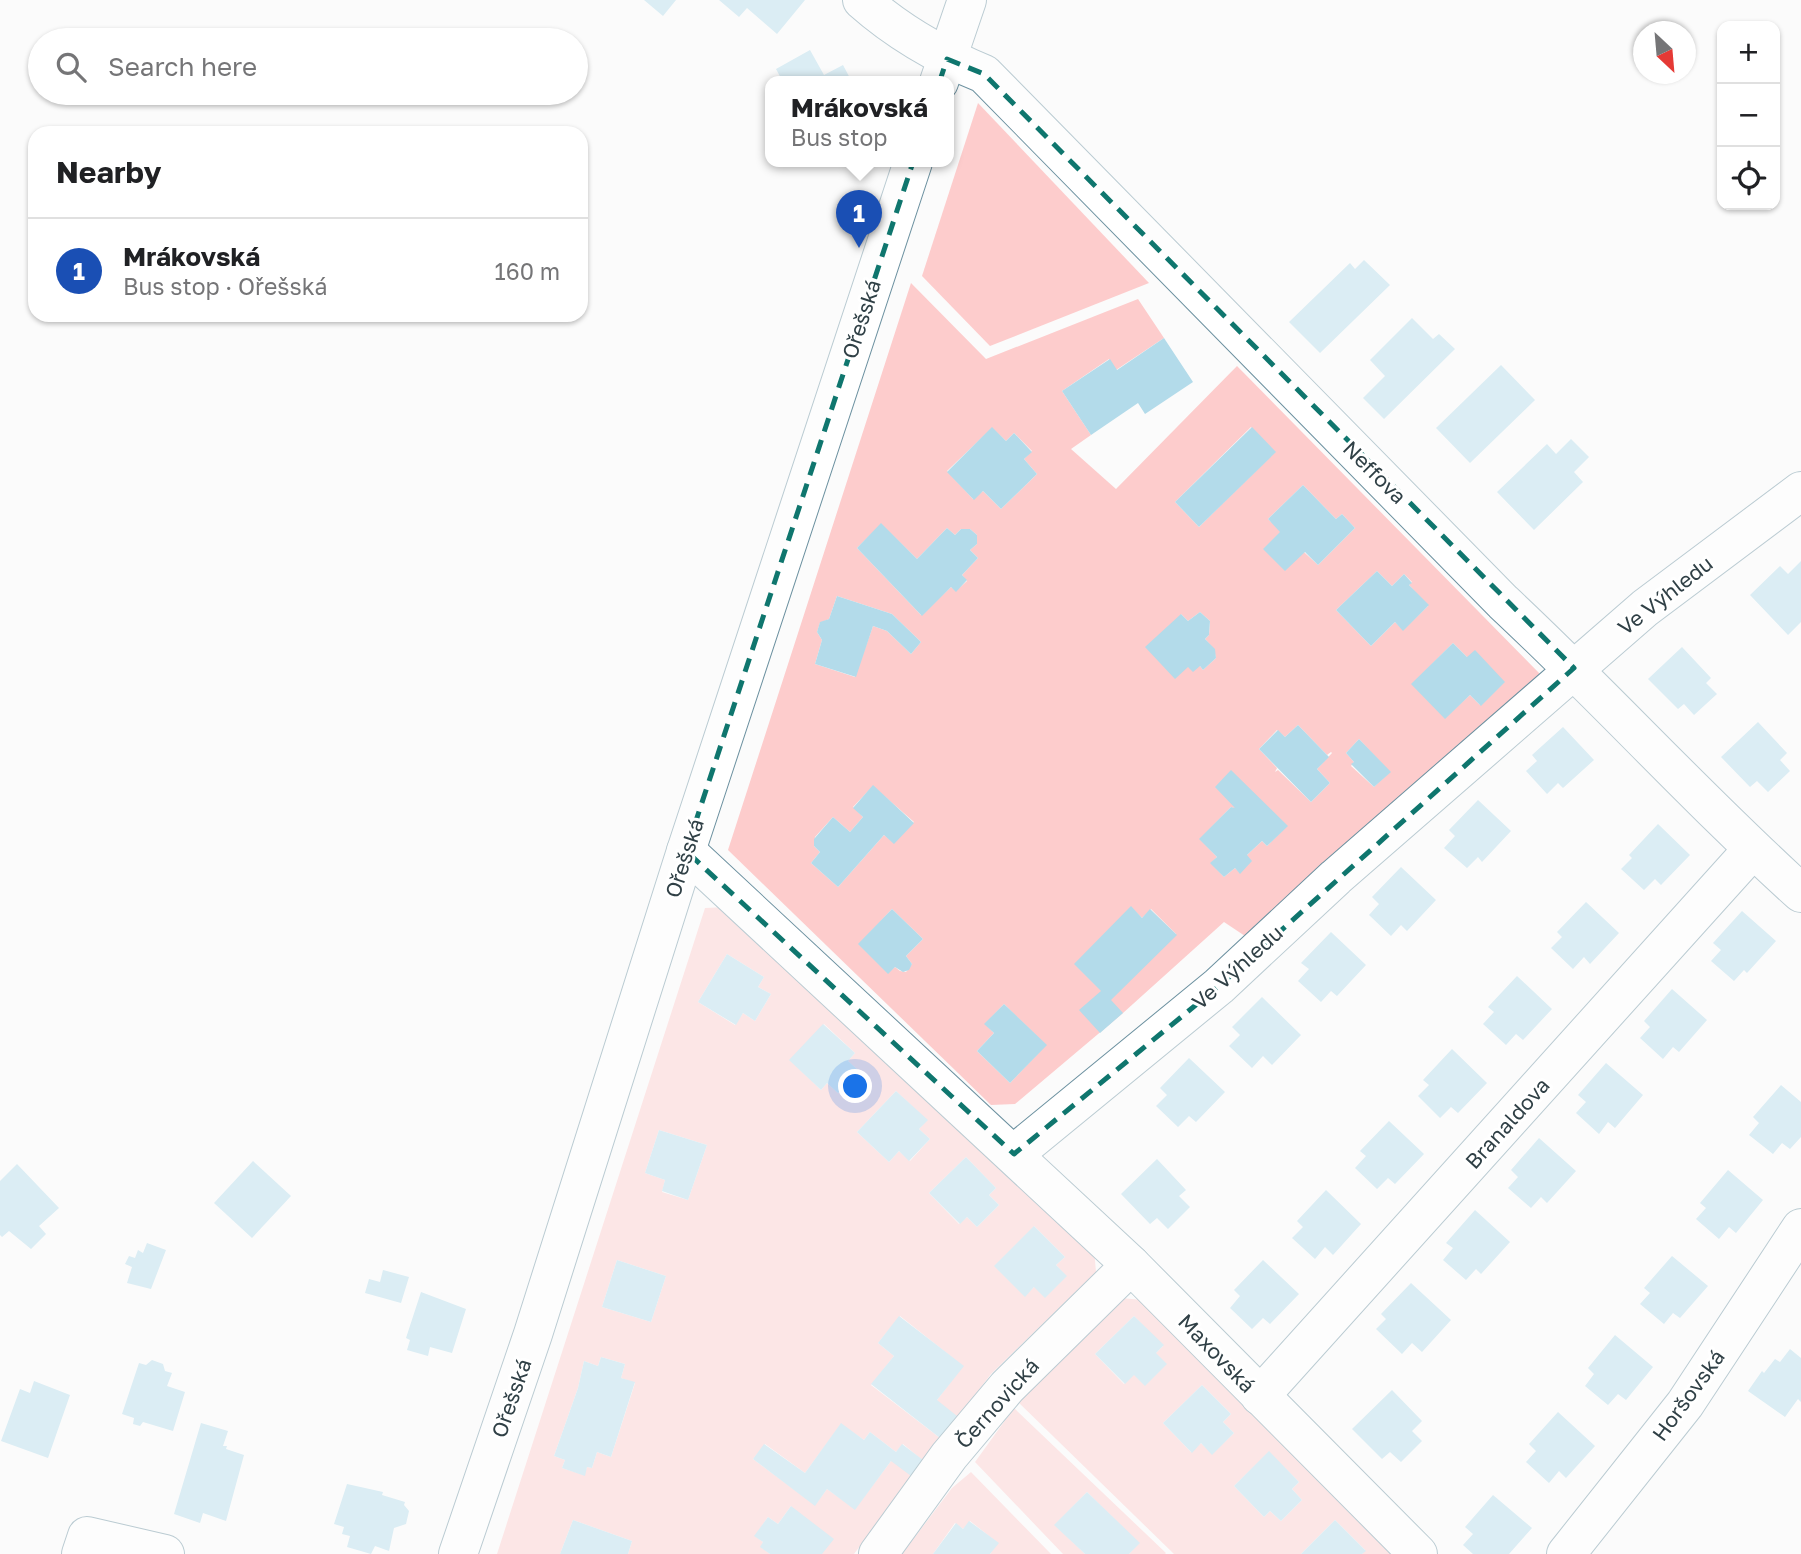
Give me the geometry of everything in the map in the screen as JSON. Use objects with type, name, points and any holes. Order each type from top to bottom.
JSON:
[{"type":"street","name":"Neffova","points":[[862,0],[943,70],[984,74],[1503,602],[1574,668],[1753,849],[1801,893]]},
{"type":"street","points":[[943,70],[967,0]]},
{"type":"street","name":"Ořešská","points":[[458,1554],[533,1334],[686,850],[911,167]]},
{"type":"street","name":"Ve Výhledu","points":[[1014,1154],[1219,986],[1336,877],[1645,608],[1801,491]]},
{"type":"street","name":"Branaldova","points":[[1260,1396],[1753,849]]},
{"type":"street","points":[[686,850],[1014,1154]]},
{"type":"street","name":"Maxovská","points":[[1014,1154],[1131,1265],[1418,1554]]},
{"type":"street","name":"Horšovská","points":[[1566,1554],[1685,1404],[1801,1228]]},
{"type":"street","name":"Černovická","points":[[878,1554],[949,1456],[1007,1387],[1131,1265]]},
{"type":"street","points":[[84,1545],[165,1554]]},
{"type":"highlighted area","points":[[947,59],[984,74],[1574,668],[1219,986],[1014,1154],[686,851]]},
{"type":"shaded area","points":[[978,103],[1149,283],[990,346],[922,276]]},
{"type":"shaded area","points":[[911,283],[986,359],[1138,299],[1164,338],[1116,370],[1109,359],[1062,391],[1091,435],[1071,449],[1116,489],[1237,366],[1540,674],[1248,938],[1224,922],[1123,1013],[1015,1104],[991,1105],[728,850]],"holes":[[[1251,427],[1275,452],[1199,527],[1175,502]],[[992,428],[1006,441],[1014,433],[1032,451],[1024,459],[1037,474],[1001,509],[983,491],[973,499],[947,471]],[[1303,485],[1336,519],[1342,514],[1355,528],[1318,565],[1268,519]],[[881,524],[917,559],[947,528],[955,535],[961,529],[970,529],[977,535],[977,544],[970,550],[978,558],[962,575],[967,581],[956,591],[951,587],[921,615],[857,548]],[[1377,571],[1392,586],[1404,574],[1412,582],[1409,585],[1428,606],[1403,630],[1395,622],[1371,646],[1336,610]],[[837,596],[892,614],[921,642],[911,654],[887,631],[873,626],[855,677],[815,664],[822,640],[817,632],[820,623],[829,619]],[[1200,612],[1210,621],[1209,635],[1205,639],[1214,649],[1216,658],[1203,670],[1200,666],[1188,667],[1181,614],[1188,621]],[[1453,643],[1467,657],[1480,705],[1470,695],[1445,718],[1412,684]],[[1298,725],[1327,755],[1332,753],[1317,769],[1330,783],[1311,802],[1278,770],[1275,772],[1277,768],[1259,749],[1277,730],[1285,737]],[[1359,739],[1390,772],[1374,787],[1351,766],[1354,762],[1346,753]],[[873,786],[914,822],[894,843],[884,835],[838,887],[811,863],[820,852],[814,846],[815,837],[833,817],[850,832],[863,817],[853,807]],[[1231,807],[1287,826],[1267,846],[1262,841],[1247,855],[1240,873],[1235,868],[1224,877],[1211,863],[1217,857],[1200,839]],[[1131,907],[1142,918],[1151,909],[1176,934],[1075,964]],[[892,909],[923,939],[906,956],[912,964],[906,972],[895,967],[888,973],[859,944]],[[1004,1004],[1046,1045],[1010,1083],[977,1051],[994,1033],[985,1024]]]},
{"type":"shaded area","points":[[726,907],[1094,1249],[1096,1272],[991,1374],[854,1554],[822,1554],[791,1506],[778,1524],[768,1517],[755,1536],[763,1542],[761,1547],[770,1554],[628,1554],[632,1541],[573,1520],[560,1554],[497,1554],[705,908]],"holes":[[[727,954],[764,977],[758,987],[771,994],[755,1021],[743,1013],[735,1025],[698,1002]],[[824,1024],[855,1053],[848,1061],[859,1071],[838,1093],[827,1083],[821,1090],[790,1060]],[[896,1091],[927,1120],[919,1129],[930,1139],[910,1161],[899,1151],[889,1162],[857,1132]],[[659,1130],[707,1145],[688,1200],[662,1192],[665,1180],[645,1173]],[[966,1157],[996,1188],[989,1195],[999,1205],[977,1227],[967,1217],[959,1224],[929,1193]],[[1034,1226],[1065,1257],[1056,1265],[1066,1276],[1034,1287],[1025,1296]],[[617,1260],[666,1276],[651,1322],[602,1307]],[[900,1316],[963,1366],[937,1400],[940,1438],[871,1385],[894,1356],[878,1343]],[[601,1357],[625,1364],[621,1378],[635,1383],[611,1457],[597,1452],[592,1468],[587,1467],[584,1475],[562,1468],[565,1460],[554,1456],[578,1388],[584,1361],[598,1366]],[[841,1424],[864,1440],[870,1432],[896,1452],[903,1444],[922,1460],[891,1461],[855,1509],[827,1489],[815,1505],[753,1459],[765,1444],[805,1473]]]},
{"type":"shaded area","points":[[1121,1298],[1143,1300],[1393,1554],[1362,1554],[1365,1550],[1335,1520],[1301,1554],[1174,1554],[1017,1401]],"holes":[[[1134,1316],[1163,1346],[1124,1384],[1095,1354]],[[1202,1385],[1231,1414],[1223,1422],[1234,1433],[1212,1454],[1201,1443],[1191,1452],[1163,1423]],[[1269,1452],[1299,1482],[1292,1489],[1302,1500],[1281,1521],[1270,1511],[1264,1517],[1234,1486]]]},
{"type":"shaded area","points":[[1014,1408],[1166,1553],[1129,1554],[1139,1543],[1087,1492],[1055,1525],[1085,1554],[1063,1554],[975,1462]]},
{"type":"shaded area","points":[[971,1472],[1051,1554],[990,1554],[998,1543],[970,1521],[963,1529],[955,1523],[933,1554],[902,1554],[952,1488]]},
{"type":"building","points":[[644,0],[676,0],[663,16]]},
{"type":"building","points":[[719,0],[805,0],[777,34],[747,8],[739,17]]},
{"type":"building","points":[[810,50],[824,75],[843,65],[849,76],[780,76],[776,69]]},
{"type":"building","points":[[1364,260],[1390,285],[1320,353],[1289,322],[1350,263],[1355,269]]},
{"type":"building","points":[[1412,318],[1433,339],[1439,334],[1455,349],[1384,419],[1363,398],[1385,376],[1370,360]]},
{"type":"building","points":[[1164,338],[1193,382],[1145,414],[1138,403],[1091,435],[1062,391],[1110,359],[1117,370]]},
{"type":"building","points":[[1501,365],[1535,400],[1470,463],[1436,428]]},
{"type":"building","points":[[992,427],[1006,441],[1014,433],[1032,452],[1024,459],[1037,474],[1001,509],[983,491],[974,500],[947,472]]},
{"type":"building","points":[[1252,427],[1276,452],[1199,527],[1175,502]]},
{"type":"building","points":[[1571,439],[1589,457],[1574,472],[1583,482],[1534,530],[1497,492],[1547,444],[1556,454]]},
{"type":"building","points":[[1303,485],[1336,519],[1342,514],[1355,528],[1318,565],[1305,552],[1285,571],[1263,549],[1280,532],[1268,519]]},
{"type":"building","points":[[881,523],[917,559],[947,528],[955,535],[961,529],[970,529],[977,535],[977,544],[970,550],[978,558],[962,575],[967,580],[956,592],[951,587],[922,616],[857,548]]},
{"type":"building","points":[[1801,561],[1801,622],[1788,635],[1750,595],[1780,566],[1788,574]]},
{"type":"building","points":[[1377,571],[1392,586],[1404,574],[1412,583],[1409,585],[1429,605],[1403,631],[1395,622],[1371,646],[1336,610]]},
{"type":"building","points":[[837,596],[892,614],[921,642],[911,654],[887,631],[873,626],[856,677],[815,664],[822,640],[817,632],[820,622],[829,619]]},
{"type":"building","points":[[1200,612],[1210,621],[1209,635],[1205,639],[1215,649],[1216,658],[1203,670],[1200,666],[1193,672],[1188,667],[1175,679],[1145,647],[1181,614],[1188,621]]},
{"type":"building","points":[[1453,643],[1467,657],[1475,650],[1505,682],[1481,706],[1470,695],[1445,719],[1411,684]]},
{"type":"building","points":[[1682,647],[1711,678],[1706,683],[1717,694],[1694,715],[1684,704],[1678,709],[1648,679]]},
{"type":"building","points":[[1758,722],[1787,753],[1780,760],[1790,771],[1768,792],[1757,781],[1750,787],[1721,757]]},
{"type":"building","points":[[1298,725],[1329,757],[1317,769],[1330,783],[1311,802],[1259,749],[1278,730],[1285,737]]},
{"type":"building","points":[[1563,727],[1594,760],[1563,788],[1558,783],[1547,794],[1526,771],[1537,761],[1532,755]]},
{"type":"building","points":[[1359,739],[1391,772],[1374,787],[1351,764],[1354,762],[1346,753]]},
{"type":"building","points":[[1231,770],[1288,826],[1267,846],[1262,841],[1247,855],[1252,861],[1240,874],[1235,868],[1224,877],[1210,863],[1217,857],[1199,839],[1231,807],[1235,808],[1215,787]]},
{"type":"building","points":[[873,785],[914,823],[894,844],[884,835],[838,887],[811,863],[820,852],[814,846],[814,839],[833,817],[850,832],[863,817],[853,808]]},
{"type":"building","points":[[1478,800],[1511,831],[1482,862],[1478,857],[1467,868],[1444,848],[1455,836],[1449,830]]},
{"type":"building","points":[[1658,824],[1690,855],[1661,885],[1655,879],[1644,890],[1621,869],[1632,858],[1629,855]]},
{"type":"building","points":[[1401,867],[1436,900],[1407,931],[1401,925],[1391,936],[1369,915],[1379,904],[1372,897]]},
{"type":"building","points":[[1586,902],[1619,933],[1590,964],[1584,957],[1573,969],[1551,948],[1562,937],[1557,932]]},
{"type":"building","points":[[1131,906],[1142,918],[1150,909],[1177,935],[1111,1000],[1123,1013],[1100,1033],[1079,1010],[1101,991],[1074,964]]},
{"type":"building","points":[[892,909],[923,939],[906,956],[912,964],[909,970],[903,972],[895,967],[888,974],[858,944]]},
{"type":"building","points":[[1742,911],[1776,941],[1747,973],[1744,970],[1734,981],[1711,961],[1721,950],[1713,943]]},
{"type":"building","points":[[1331,932],[1366,965],[1337,996],[1331,991],[1321,1002],[1298,981],[1309,969],[1301,963]]},
{"type":"building","points":[[727,954],[764,977],[758,987],[771,994],[755,1021],[743,1013],[736,1025],[698,1002]]},
{"type":"building","points":[[1517,976],[1552,1009],[1523,1040],[1516,1034],[1506,1045],[1483,1024],[1494,1012],[1488,1007]]},
{"type":"building","points":[[1672,989],[1707,1020],[1679,1052],[1673,1047],[1663,1059],[1640,1038],[1650,1027],[1644,1021]]},
{"type":"building","points":[[1262,997],[1301,1035],[1272,1065],[1263,1056],[1252,1068],[1229,1046],[1240,1035],[1232,1027]]},
{"type":"building","points":[[1004,1004],[1047,1045],[1010,1083],[977,1051],[994,1033],[984,1024]]},
{"type":"building","points":[[823,1024],[855,1053],[848,1061],[859,1071],[838,1093],[827,1083],[821,1090],[789,1060]]},
{"type":"building","points":[[1452,1049],[1487,1083],[1458,1113],[1451,1107],[1440,1118],[1418,1096],[1429,1085],[1423,1080]]},
{"type":"building","points":[[1189,1058],[1225,1092],[1196,1122],[1189,1116],[1178,1127],[1156,1106],[1167,1095],[1160,1088]]},
{"type":"building","points":[[1606,1063],[1643,1095],[1615,1128],[1608,1122],[1599,1134],[1576,1113],[1586,1102],[1578,1095]]},
{"type":"building","points":[[1781,1085],[1801,1102],[1801,1137],[1790,1149],[1782,1143],[1773,1154],[1749,1135],[1759,1123],[1753,1117]]},
{"type":"building","points":[[896,1091],[928,1120],[919,1129],[930,1139],[909,1161],[899,1151],[889,1162],[857,1132]]},
{"type":"building","points":[[1389,1121],[1424,1154],[1395,1184],[1388,1178],[1377,1189],[1355,1168],[1366,1156],[1360,1151]]},
{"type":"building","points":[[659,1130],[707,1145],[688,1200],[662,1191],[665,1180],[645,1173]]},
{"type":"building","points":[[1539,1138],[1576,1171],[1547,1203],[1541,1197],[1531,1208],[1508,1188],[1518,1177],[1511,1170]]},
{"type":"building","points":[[966,1157],[996,1188],[989,1195],[999,1205],[977,1227],[967,1217],[960,1224],[929,1193]]},
{"type":"building","points":[[1157,1159],[1186,1190],[1179,1196],[1190,1207],[1168,1229],[1157,1218],[1150,1224],[1121,1194]]},
{"type":"building","points":[[253,1161],[291,1196],[252,1238],[214,1203]]},
{"type":"building","points":[[17,1164],[59,1208],[39,1226],[46,1234],[31,1249],[9,1231],[2,1237],[0,1235],[0,1181]]},
{"type":"building","points":[[1728,1170],[1763,1200],[1736,1233],[1729,1227],[1719,1239],[1696,1219],[1706,1208],[1700,1203]]},
{"type":"building","points":[[1326,1190],[1361,1224],[1333,1255],[1325,1247],[1315,1259],[1292,1238],[1303,1227],[1297,1221]]},
{"type":"building","points":[[1475,1210],[1510,1242],[1481,1274],[1476,1269],[1466,1280],[1443,1260],[1453,1248],[1446,1243]]},
{"type":"building","points":[[1034,1226],[1065,1257],[1056,1265],[1067,1276],[1045,1298],[1034,1287],[1025,1297],[994,1266]]},
{"type":"building","points":[[147,1243],[166,1250],[151,1289],[127,1283],[132,1267],[125,1264],[129,1256],[135,1258],[138,1250],[143,1253]]},
{"type":"building","points":[[1672,1256],[1708,1286],[1680,1318],[1673,1313],[1664,1324],[1640,1304],[1650,1293],[1644,1288]]},
{"type":"building","points":[[617,1260],[666,1276],[651,1322],[602,1307]]},
{"type":"building","points":[[1263,1260],[1299,1294],[1270,1324],[1263,1318],[1252,1329],[1230,1308],[1240,1296],[1234,1290]]},
{"type":"building","points":[[383,1270],[409,1277],[401,1303],[365,1293],[369,1279],[380,1282]]},
{"type":"building","points":[[1411,1283],[1451,1320],[1422,1352],[1412,1343],[1402,1354],[1376,1329],[1386,1319],[1381,1314]]},
{"type":"building","points":[[421,1292],[466,1309],[452,1353],[430,1347],[428,1356],[407,1350],[410,1340],[406,1338]]},
{"type":"building","points":[[899,1316],[964,1366],[937,1400],[957,1416],[940,1438],[871,1384],[894,1356],[878,1343]]},
{"type":"building","points":[[1134,1316],[1164,1345],[1156,1353],[1167,1364],[1145,1386],[1134,1375],[1125,1384],[1095,1354]]},
{"type":"building","points":[[1615,1335],[1653,1367],[1626,1400],[1618,1394],[1608,1405],[1585,1386],[1594,1374],[1588,1368]]},
{"type":"building","points":[[1790,1349],[1801,1358],[1801,1402],[1798,1399],[1785,1417],[1748,1391],[1762,1371],[1764,1373],[1775,1359],[1780,1362]]},
{"type":"building","points":[[601,1357],[625,1364],[621,1378],[635,1382],[611,1457],[597,1452],[592,1468],[587,1467],[585,1476],[562,1468],[565,1460],[554,1456],[578,1388],[584,1361],[598,1366]]},
{"type":"building","points":[[152,1360],[163,1364],[165,1371],[172,1373],[167,1386],[185,1392],[173,1431],[143,1422],[140,1426],[133,1424],[134,1418],[122,1414],[139,1363],[146,1365]]},
{"type":"building","points":[[34,1381],[70,1395],[48,1458],[1,1441],[20,1389],[30,1393]]},
{"type":"building","points":[[1202,1385],[1231,1414],[1223,1422],[1234,1433],[1212,1455],[1201,1443],[1192,1453],[1163,1423]]},
{"type":"building","points":[[1392,1390],[1422,1421],[1412,1431],[1422,1441],[1401,1462],[1390,1452],[1382,1459],[1352,1429]]},
{"type":"building","points":[[1558,1412],[1595,1446],[1566,1478],[1559,1471],[1549,1483],[1526,1462],[1536,1451],[1529,1444]]},
{"type":"building","points":[[201,1423],[228,1431],[223,1446],[244,1455],[226,1521],[203,1513],[200,1523],[174,1514]]},
{"type":"building","points":[[841,1423],[864,1440],[870,1432],[896,1452],[902,1444],[923,1460],[911,1476],[891,1461],[855,1510],[827,1489],[815,1506],[753,1459],[764,1444],[805,1473]]},
{"type":"building","points":[[1269,1451],[1299,1482],[1292,1489],[1302,1500],[1281,1521],[1270,1511],[1264,1517],[1234,1486]]},
{"type":"building","points":[[347,1484],[383,1492],[382,1495],[405,1502],[404,1505],[409,1511],[406,1524],[394,1528],[389,1551],[375,1546],[371,1554],[347,1547],[350,1536],[342,1534],[344,1527],[334,1524]]},
{"type":"building","points":[[1087,1492],[1140,1543],[1129,1554],[1085,1554],[1054,1525]]},
{"type":"building","points":[[1493,1495],[1532,1528],[1509,1554],[1473,1554],[1463,1545],[1473,1534],[1465,1527]]},
{"type":"building","points":[[791,1506],[834,1539],[822,1554],[770,1554],[760,1547],[763,1542],[754,1536],[768,1517],[778,1524]]},
{"type":"building","points":[[573,1520],[632,1541],[628,1554],[560,1554]]},
{"type":"building","points":[[1335,1520],[1366,1551],[1362,1554],[1301,1554]]},
{"type":"building","points":[[969,1521],[999,1543],[990,1554],[933,1554],[956,1523],[963,1529]]},
{"type":"place","name":"Mrákovská","points":[[859,248]]}]
